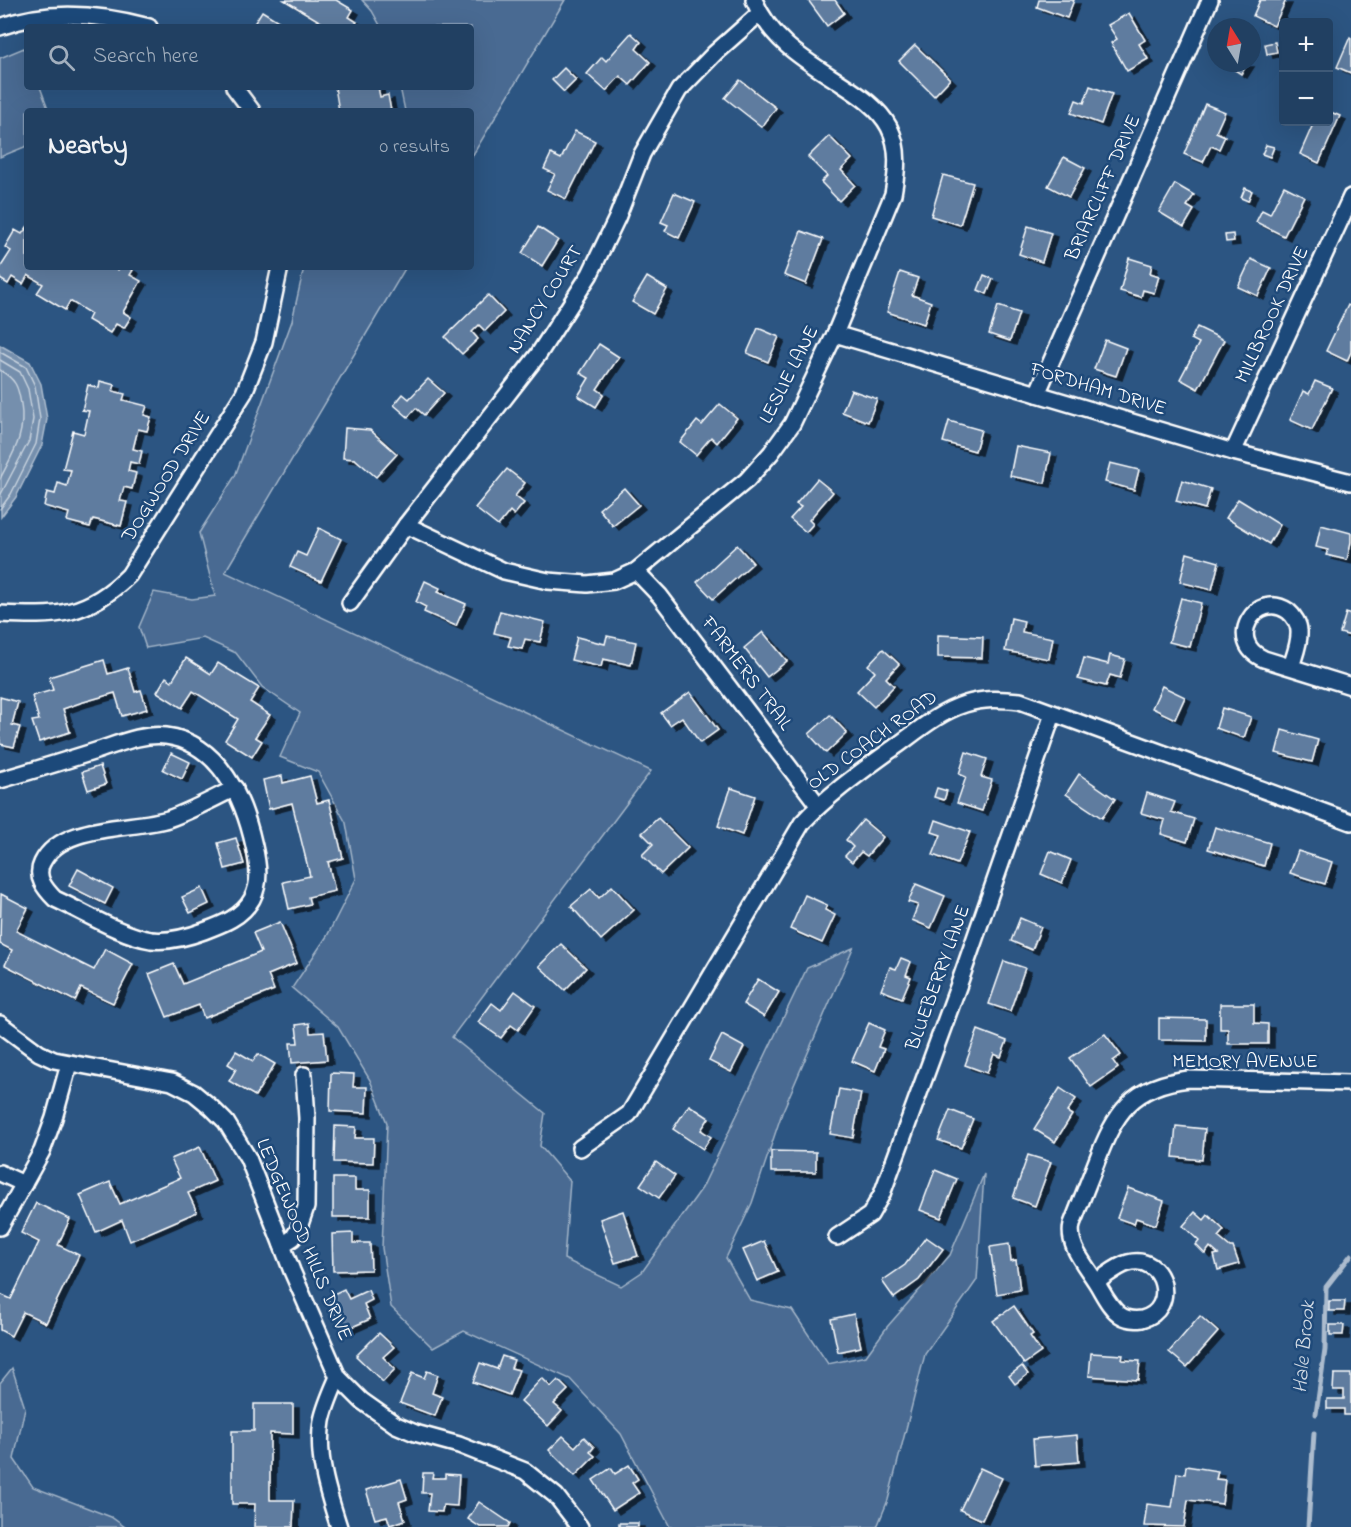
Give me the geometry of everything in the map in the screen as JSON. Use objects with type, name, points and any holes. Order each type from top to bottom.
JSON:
[{"type":"street","name":"BRIARCLIFF DRIVE","points":[[1037,394],[1206,1]]},
{"type":"street","name":"LESLIE LANE","points":[[406,525],[504,571],[548,580],[587,584],[614,581],[636,571],[747,480],[792,424],[835,334],[893,194],[898,170],[895,146],[889,127],[875,109],[779,40],[757,7]]},
{"type":"street","name":"NANCY COURT","points":[[351,603],[406,525],[538,356],[590,274],[617,218],[642,154],[680,90],[757,7]]},
{"type":"street","points":[[0,27],[30,18],[66,15],[123,20],[138,24]]},
{"type":"street","points":[[236,90],[250,108]]},
{"type":"street","name":"MILLBROOK DRIVE","points":[[1233,452],[1351,197]]},
{"type":"street","name":"DOGWOOD DRIVE","points":[[0,614],[47,615],[73,611],[102,598],[129,575],[244,393],[264,342],[278,270]]},
{"type":"street","name":"FORDHAM DRIVE","points":[[835,334],[1233,452],[1351,482]]},
{"type":"street","name":"FARMERS TRAIL","points":[[636,571],[660,596],[818,806]]},
{"type":"street","points":[[1291,667],[1351,686]]},
{"type":"street","name":"OLD COACH ROAD","points":[[580,1148],[629,1114],[802,823],[818,806],[915,732],[962,705],[979,700],[1020,701],[1351,822]]},
{"type":"street","name":"BLUEBERRY LANE","points":[[837,1237],[870,1215],[882,1194],[952,1005],[1053,714]]},
{"type":"street","points":[[0,780],[154,735],[179,738],[194,746],[223,770],[235,788],[250,830],[258,864],[258,876],[252,899],[237,917],[221,925],[178,939],[150,940],[119,929],[55,899],[45,890],[40,878],[40,866],[46,856],[60,844],[77,836],[95,830],[169,819],[235,788]]},
{"type":"street","name":"LEDGEWOOD HILLS DRIVE","points":[[0,1024],[39,1053],[54,1060],[172,1083],[194,1093],[211,1107],[226,1122],[248,1158],[338,1377],[362,1401],[396,1425],[415,1433],[459,1445],[525,1471],[556,1496],[580,1527]]},
{"type":"street","points":[[0,1227],[42,1151],[69,1064]]},
{"type":"street","points":[[282,1245],[293,1238],[306,1207],[307,1118],[304,1075]]},
{"type":"street","name":"MEMORY AVENUE","points":[[1096,1282],[1123,1265],[1143,1263],[1159,1274],[1164,1286],[1163,1299],[1157,1310],[1142,1319],[1130,1319],[1115,1310],[1096,1282],[1074,1247],[1071,1235],[1072,1224],[1107,1134],[1119,1113],[1139,1094],[1163,1084],[1189,1079],[1351,1083]]},
{"type":"street","points":[[0,1173],[24,1184]]},
{"type":"street","points":[[338,1377],[322,1421],[321,1442],[326,1480],[339,1527]]},
{"type":"shaded area","points":[[362,0],[565,0],[474,153],[474,108],[404,108],[401,90],[474,90],[474,24],[379,24]]},
{"type":"shaded area","points":[[24,48],[24,90],[41,90],[48,108],[24,108],[24,147],[0,157],[0,58]]},
{"type":"shaded area","points":[[303,270],[404,270],[225,572],[651,771],[452,1037],[545,1113],[540,1146],[570,1181],[564,1259],[621,1286],[642,1272],[702,1188],[807,968],[853,948],[782,1113],[752,1203],[726,1258],[750,1300],[792,1310],[828,1364],[866,1356],[887,1327],[950,1255],[984,1174],[977,1280],[925,1354],[888,1500],[877,1527],[670,1527],[621,1434],[570,1379],[464,1331],[433,1348],[391,1307],[382,1248],[387,1123],[370,1080],[338,1027],[292,988],[327,936],[356,879],[346,823],[318,772],[280,757],[300,713],[262,687],[236,653],[203,638],[146,648],[139,627],[154,592],[192,599],[215,596],[199,533],[235,476],[292,321]]},
{"type":"shaded area","points":[[12,1368],[25,1408],[14,1459],[33,1487],[111,1517],[125,1527],[0,1527],[0,1383]]},
{"type":"water","points":[[0,345],[30,362],[41,384],[47,419],[42,445],[16,497],[1,517]]},
{"type":"building","points":[[284,0],[336,0],[353,10],[349,17],[357,22],[355,24],[324,24]]},
{"type":"building","points":[[808,0],[835,0],[844,13],[827,26]]},
{"type":"building","points":[[1039,0],[1074,0],[1067,18],[1037,7]]},
{"type":"building","points":[[1260,0],[1286,0],[1274,26],[1253,16]]},
{"type":"building","points":[[262,11],[283,24],[254,24]]},
{"type":"building","points":[[1129,13],[1145,40],[1139,44],[1148,59],[1127,71],[1111,43],[1117,39],[1108,25]]},
{"type":"building","points":[[631,33],[641,42],[636,49],[650,62],[630,85],[620,76],[606,91],[587,74],[602,57],[606,61]]},
{"type":"building","points":[[1351,38],[1351,73],[1337,67]]},
{"type":"building","points":[[1275,42],[1277,52],[1267,54],[1265,44]]},
{"type":"building","points":[[915,45],[950,79],[934,96],[899,61]]},
{"type":"building","points":[[564,68],[576,80],[564,92],[552,80]]},
{"type":"building","points":[[740,80],[776,108],[762,127],[725,98]]},
{"type":"building","points":[[1090,86],[1112,94],[1101,124],[1071,113],[1076,100],[1084,103]]},
{"type":"building","points":[[336,90],[379,90],[380,97],[388,95],[390,108],[338,108]]},
{"type":"building","points":[[1205,104],[1225,112],[1216,132],[1225,136],[1219,149],[1211,146],[1203,162],[1184,154]]},
{"type":"building","points":[[1333,113],[1340,116],[1319,163],[1300,154],[1312,126],[1333,126]]},
{"type":"building","points":[[575,131],[595,141],[566,199],[547,190],[555,174],[544,169],[551,154],[561,159]]},
{"type":"building","points":[[829,136],[852,159],[841,170],[855,185],[839,201],[821,182],[827,176],[808,157]]},
{"type":"building","points":[[1266,145],[1274,147],[1270,157],[1262,154]]},
{"type":"building","points":[[1064,157],[1085,168],[1069,197],[1048,186]]},
{"type":"building","points":[[943,175],[973,183],[960,225],[931,216]]},
{"type":"building","points":[[1175,184],[1194,195],[1187,206],[1194,210],[1184,227],[1159,212]]},
{"type":"building","points":[[1284,186],[1304,196],[1284,236],[1256,222],[1262,210],[1270,214]]},
{"type":"building","points":[[1245,188],[1252,191],[1248,201],[1241,198]]},
{"type":"building","points":[[674,193],[695,202],[679,238],[665,231],[668,225],[661,222]]},
{"type":"building","points":[[1028,226],[1051,233],[1042,262],[1019,254]]},
{"type":"building","points":[[538,227],[558,240],[542,266],[522,253]]},
{"type":"building","points":[[15,230],[22,234],[24,231],[24,270],[133,270],[130,275],[141,281],[123,312],[131,317],[124,328],[116,324],[110,333],[88,320],[91,314],[70,301],[65,310],[37,293],[43,284],[28,275],[23,284],[12,277],[8,284],[0,279],[0,268],[11,251],[5,247]]},
{"type":"building","points":[[801,231],[823,239],[806,284],[784,275]]},
{"type":"building","points":[[1233,234],[1234,241],[1226,242],[1225,235]]},
{"type":"building","points":[[1129,258],[1152,265],[1150,273],[1159,276],[1154,293],[1143,290],[1141,297],[1120,291]]},
{"type":"building","points":[[1251,259],[1271,268],[1258,296],[1238,287]]},
{"type":"building","points":[[900,272],[918,278],[912,295],[931,302],[924,324],[887,312]]},
{"type":"building","points":[[984,275],[993,279],[987,294],[978,290]]},
{"type":"building","points":[[647,277],[667,289],[653,314],[632,302]]},
{"type":"building","points":[[488,295],[504,312],[485,331],[479,325],[472,332],[478,339],[462,354],[445,337]]},
{"type":"building","points":[[1348,305],[1351,307],[1351,352],[1347,361],[1326,351]]},
{"type":"building","points":[[998,306],[1019,313],[1010,341],[989,334]]},
{"type":"building","points":[[1197,327],[1224,340],[1198,389],[1180,379],[1199,343],[1191,339]]},
{"type":"building","points":[[758,328],[779,337],[768,362],[747,353]]},
{"type":"building","points":[[1105,340],[1126,348],[1116,376],[1094,369]]},
{"type":"building","points":[[599,344],[619,357],[597,389],[604,394],[596,407],[578,396],[589,378],[580,373]]},
{"type":"building","points":[[428,379],[444,393],[424,415],[416,408],[408,417],[394,405],[403,394],[409,399]]},
{"type":"building","points":[[100,381],[115,385],[113,391],[125,394],[123,400],[147,406],[144,415],[151,417],[147,431],[138,429],[133,449],[142,451],[139,464],[130,462],[128,471],[136,473],[132,489],[124,487],[120,501],[127,502],[121,526],[93,519],[90,527],[67,521],[69,513],[44,506],[47,492],[55,494],[58,483],[67,486],[71,470],[63,469],[73,431],[84,434],[89,411],[82,410],[88,385],[99,388]]},
{"type":"building","points":[[1315,381],[1332,388],[1312,430],[1290,420],[1303,391],[1309,394]]},
{"type":"building","points":[[851,390],[877,399],[868,422],[842,412]]},
{"type":"building","points":[[720,404],[737,418],[717,443],[711,437],[696,455],[680,442],[697,421],[702,425]]},
{"type":"building","points":[[949,421],[981,430],[975,451],[943,442]]},
{"type":"building","points":[[345,428],[370,430],[397,454],[376,477],[355,459],[343,458]]},
{"type":"building","points":[[1016,446],[1051,453],[1045,483],[1010,476]]},
{"type":"building","points":[[1110,463],[1139,470],[1134,490],[1105,482]]},
{"type":"building","points":[[507,469],[525,483],[515,496],[524,503],[514,515],[510,511],[498,526],[475,508]]},
{"type":"building","points":[[817,479],[833,492],[809,520],[813,524],[806,532],[790,519],[801,507],[796,504]]},
{"type":"building","points":[[1182,480],[1211,489],[1205,509],[1176,501]]},
{"type":"building","points":[[624,488],[639,505],[613,526],[599,509]]},
{"type":"building","points":[[1238,499],[1280,525],[1269,544],[1226,518]]},
{"type":"building","points":[[1321,525],[1351,533],[1347,560],[1326,555],[1328,550],[1316,547]]},
{"type":"building","points":[[319,528],[341,539],[321,581],[290,567],[297,552],[306,556]]},
{"type":"building","points":[[737,545],[753,563],[713,599],[697,582]]},
{"type":"building","points":[[1187,553],[1219,562],[1212,590],[1180,582]]},
{"type":"building","points":[[425,581],[440,588],[438,592],[466,604],[456,626],[424,612],[426,607],[416,602]]},
{"type":"building","points":[[1181,598],[1201,603],[1190,647],[1169,642]]},
{"type":"building","points":[[500,611],[545,622],[540,642],[525,639],[522,649],[508,646],[511,637],[494,633]]},
{"type":"building","points":[[1346,613],[1351,615],[1351,636],[1340,633]]},
{"type":"building","points":[[1011,618],[1024,621],[1022,632],[1053,638],[1049,659],[1005,651]]},
{"type":"building","points":[[763,632],[787,661],[767,677],[744,648]]},
{"type":"building","points":[[938,635],[983,637],[982,658],[938,657]]},
{"type":"building","points":[[607,636],[636,642],[631,665],[603,659],[601,667],[571,660],[577,637],[605,644]]},
{"type":"building","points":[[883,649],[899,664],[886,678],[894,686],[874,707],[857,691],[875,672],[868,665]]},
{"type":"building","points":[[1110,655],[1125,659],[1120,678],[1110,675],[1106,686],[1078,679],[1084,658],[1108,664]]},
{"type":"building","points":[[186,658],[211,674],[218,663],[259,688],[250,702],[270,715],[255,737],[262,741],[252,757],[225,740],[238,719],[193,691],[182,708],[157,692],[166,677],[172,681]]},
{"type":"building","points":[[104,660],[108,674],[128,668],[135,692],[141,690],[147,709],[122,716],[115,693],[80,703],[63,709],[70,732],[39,742],[32,721],[39,720],[32,696],[53,690],[49,677]]},
{"type":"building","points":[[1162,686],[1185,697],[1175,719],[1152,708]]},
{"type":"building","points":[[690,692],[718,730],[700,743],[682,717],[670,725],[661,713]]},
{"type":"building","points":[[0,697],[18,702],[12,725],[20,727],[14,747],[0,744]]},
{"type":"building","points":[[1222,708],[1251,717],[1244,738],[1216,728]]},
{"type":"building","points":[[830,715],[847,733],[826,753],[809,734]]},
{"type":"building","points":[[1282,730],[1318,740],[1312,762],[1276,753]]},
{"type":"building","points":[[966,752],[987,759],[981,777],[992,780],[982,811],[957,803],[966,777],[959,774]]},
{"type":"building","points":[[171,753],[190,762],[182,779],[163,770]]},
{"type":"building","points":[[100,766],[106,784],[88,790],[82,772]]},
{"type":"building","points":[[1079,774],[1115,799],[1102,818],[1066,794]]},
{"type":"building","points":[[282,776],[283,783],[310,776],[317,803],[329,800],[343,858],[328,862],[335,891],[308,897],[310,904],[289,909],[283,882],[310,876],[292,803],[269,809],[263,780]]},
{"type":"building","points":[[731,788],[755,796],[742,835],[718,826]]},
{"type":"building","points":[[937,788],[947,791],[944,800],[934,797]]},
{"type":"building","points":[[1147,793],[1175,802],[1171,812],[1194,819],[1187,842],[1161,834],[1165,820],[1141,813]]},
{"type":"building","points":[[658,818],[688,848],[661,874],[642,855],[653,844],[642,833]]},
{"type":"building","points":[[863,820],[883,837],[867,856],[861,852],[852,862],[845,856],[853,847],[846,840]]},
{"type":"building","points":[[936,820],[970,832],[957,864],[933,855],[941,835],[932,832]]},
{"type":"building","points":[[1215,827],[1270,843],[1264,866],[1208,849]]},
{"type":"building","points":[[236,838],[244,864],[225,869],[218,843]]},
{"type":"building","points":[[1050,851],[1071,860],[1062,883],[1041,874]]},
{"type":"building","points":[[1298,851],[1332,862],[1325,884],[1290,873]]},
{"type":"building","points":[[78,869],[113,888],[105,904],[69,886]]},
{"type":"building","points":[[916,884],[945,896],[931,928],[912,920],[918,905],[908,902]]},
{"type":"building","points":[[612,886],[634,910],[601,940],[571,906],[591,889],[599,898]]},
{"type":"building","points":[[202,888],[209,904],[190,913],[182,897]]},
{"type":"building","points":[[1,894],[28,908],[16,931],[94,970],[105,949],[133,964],[113,1003],[81,988],[75,1001],[5,965],[12,950],[0,944]]},
{"type":"building","points":[[805,895],[827,905],[825,910],[835,915],[822,943],[790,929]]},
{"type":"building","points":[[1020,918],[1041,927],[1032,950],[1011,941]]},
{"type":"building","points":[[280,922],[297,963],[268,975],[274,990],[204,1018],[199,1005],[167,1017],[149,974],[174,964],[183,984],[261,952],[253,933]]},
{"type":"building","points":[[561,944],[586,968],[565,990],[539,966]]},
{"type":"building","points":[[901,958],[911,962],[906,975],[911,977],[902,998],[881,990],[890,967],[896,969]]},
{"type":"building","points":[[1004,961],[1025,968],[1010,1011],[989,1004]]},
{"type":"building","points":[[758,979],[779,992],[764,1017],[743,1004]]},
{"type":"building","points":[[515,991],[535,1006],[518,1030],[511,1025],[501,1038],[478,1022],[492,1003],[501,1010]]},
{"type":"building","points":[[1220,1004],[1254,1004],[1254,1023],[1268,1024],[1268,1044],[1228,1044],[1228,1029],[1220,1029]]},
{"type":"building","points":[[1159,1018],[1206,1019],[1206,1041],[1159,1040]]},
{"type":"building","points":[[309,1023],[310,1033],[324,1032],[327,1060],[292,1063],[290,1043],[298,1043],[296,1025]]},
{"type":"building","points":[[869,1023],[885,1030],[878,1047],[884,1049],[875,1071],[852,1061]]},
{"type":"building","points":[[978,1030],[1007,1041],[1001,1057],[994,1054],[987,1073],[965,1065]]},
{"type":"building","points":[[1105,1034],[1121,1055],[1113,1061],[1118,1068],[1091,1087],[1070,1058]]},
{"type":"building","points":[[722,1035],[744,1047],[731,1072],[709,1061]]},
{"type":"building","points":[[236,1051],[253,1061],[258,1054],[275,1064],[255,1096],[229,1081],[236,1069],[228,1064]]},
{"type":"building","points":[[331,1073],[354,1074],[353,1087],[367,1087],[366,1113],[330,1111]]},
{"type":"building","points":[[1060,1088],[1076,1099],[1067,1112],[1072,1115],[1055,1142],[1034,1129]]},
{"type":"building","points":[[839,1089],[861,1093],[853,1138],[830,1134]]},
{"type":"building","points":[[689,1105],[709,1118],[701,1130],[711,1137],[703,1149],[673,1129]]},
{"type":"building","points":[[950,1110],[973,1119],[961,1148],[938,1140]]},
{"type":"building","points":[[335,1126],[356,1127],[355,1138],[374,1138],[373,1163],[334,1162]]},
{"type":"building","points":[[1176,1126],[1205,1129],[1202,1160],[1173,1157]]},
{"type":"building","points":[[200,1147],[215,1181],[188,1193],[197,1212],[130,1241],[122,1220],[96,1232],[80,1195],[110,1182],[120,1204],[180,1178],[171,1159]]},
{"type":"building","points":[[771,1151],[816,1152],[816,1172],[771,1172]]},
{"type":"building","points":[[1028,1155],[1051,1162],[1035,1206],[1013,1198]]},
{"type":"building","points":[[656,1162],[675,1176],[659,1198],[640,1185]]},
{"type":"building","points":[[935,1170],[957,1179],[941,1218],[920,1210]]},
{"type":"building","points":[[333,1178],[355,1178],[355,1190],[370,1190],[370,1217],[333,1217]]},
{"type":"building","points":[[1128,1188],[1164,1201],[1156,1225],[1136,1218],[1134,1224],[1117,1218]]},
{"type":"building","points":[[36,1203],[70,1219],[58,1245],[79,1255],[46,1323],[23,1312],[11,1336],[0,1330],[0,1294],[11,1299],[39,1242],[21,1233]]},
{"type":"building","points":[[623,1211],[638,1256],[615,1263],[600,1219]]},
{"type":"building","points":[[1195,1212],[1204,1220],[1208,1215],[1224,1230],[1218,1237],[1233,1247],[1239,1264],[1218,1270],[1214,1255],[1218,1254],[1210,1247],[1205,1254],[1196,1245],[1199,1241],[1183,1226]]},
{"type":"building","points":[[353,1233],[353,1243],[370,1243],[371,1270],[333,1271],[332,1234]]},
{"type":"building","points":[[926,1237],[943,1249],[919,1280],[894,1298],[882,1281],[905,1265]]},
{"type":"building","points":[[764,1241],[778,1272],[757,1281],[743,1250]]},
{"type":"building","points":[[1009,1244],[1011,1261],[1016,1260],[1020,1290],[997,1294],[990,1247]]},
{"type":"building","points":[[344,1289],[349,1299],[368,1290],[372,1300],[364,1304],[370,1319],[343,1331],[327,1297]]},
{"type":"building","points":[[1329,1301],[1345,1301],[1344,1311],[1329,1311]]},
{"type":"building","points":[[1014,1306],[1033,1334],[1030,1336],[1041,1352],[1024,1364],[993,1321]]},
{"type":"building","points":[[854,1314],[861,1347],[838,1352],[831,1319]]},
{"type":"building","points":[[1200,1316],[1218,1332],[1187,1367],[1169,1352]]},
{"type":"building","points":[[1330,1325],[1344,1325],[1343,1335],[1330,1335]]},
{"type":"building","points":[[379,1333],[394,1347],[383,1357],[395,1369],[383,1382],[356,1356]]},
{"type":"building","points":[[1091,1353],[1123,1355],[1122,1360],[1140,1361],[1138,1380],[1089,1376]]},
{"type":"building","points":[[502,1356],[514,1360],[511,1368],[519,1370],[509,1395],[473,1382],[480,1363],[497,1369]]},
{"type":"building","points":[[1022,1366],[1028,1374],[1015,1384],[1009,1376]]},
{"type":"building","points":[[427,1371],[438,1375],[432,1393],[442,1397],[435,1416],[400,1403],[412,1373],[424,1378]]},
{"type":"building","points":[[1334,1374],[1351,1374],[1351,1415],[1344,1415],[1344,1409],[1327,1409],[1327,1399],[1344,1399],[1344,1390],[1333,1390]]},
{"type":"building","points":[[542,1378],[551,1387],[558,1380],[568,1390],[554,1404],[562,1411],[548,1426],[521,1401]]},
{"type":"building","points":[[254,1404],[293,1404],[293,1434],[270,1433],[270,1500],[294,1500],[293,1527],[254,1527],[255,1504],[232,1504],[232,1431],[254,1431]]},
{"type":"building","points":[[1077,1435],[1079,1462],[1035,1466],[1033,1439]]},
{"type":"building","points":[[563,1436],[575,1447],[584,1437],[594,1447],[590,1452],[595,1456],[575,1476],[549,1450]]},
{"type":"building","points":[[629,1465],[638,1479],[632,1483],[639,1493],[613,1510],[593,1480],[611,1468],[615,1474]]},
{"type":"building","points":[[1186,1466],[1218,1471],[1216,1479],[1225,1480],[1222,1504],[1188,1500],[1184,1527],[1144,1526],[1147,1504],[1172,1507],[1177,1473],[1185,1474]]},
{"type":"building","points":[[980,1468],[1002,1478],[982,1520],[960,1510]]},
{"type":"building","points":[[423,1473],[433,1473],[432,1478],[445,1478],[445,1474],[459,1475],[457,1506],[443,1505],[442,1512],[428,1511],[430,1493],[422,1493]]},
{"type":"building","points":[[401,1479],[407,1499],[399,1502],[405,1520],[390,1525],[387,1516],[375,1519],[366,1490]]},
{"type":"building","points":[[479,1502],[510,1523],[508,1527],[480,1527],[468,1519]]},
{"type":"building","points":[[619,1523],[638,1523],[638,1527],[619,1527]]},
{"type":"waterway","name":"Hale Brook","points":[[1316,1414],[1325,1350],[1326,1287],[1351,1255]]},
{"type":"waterway","name":"Hale Brook","points":[[1308,1527],[1314,1433]]}]
